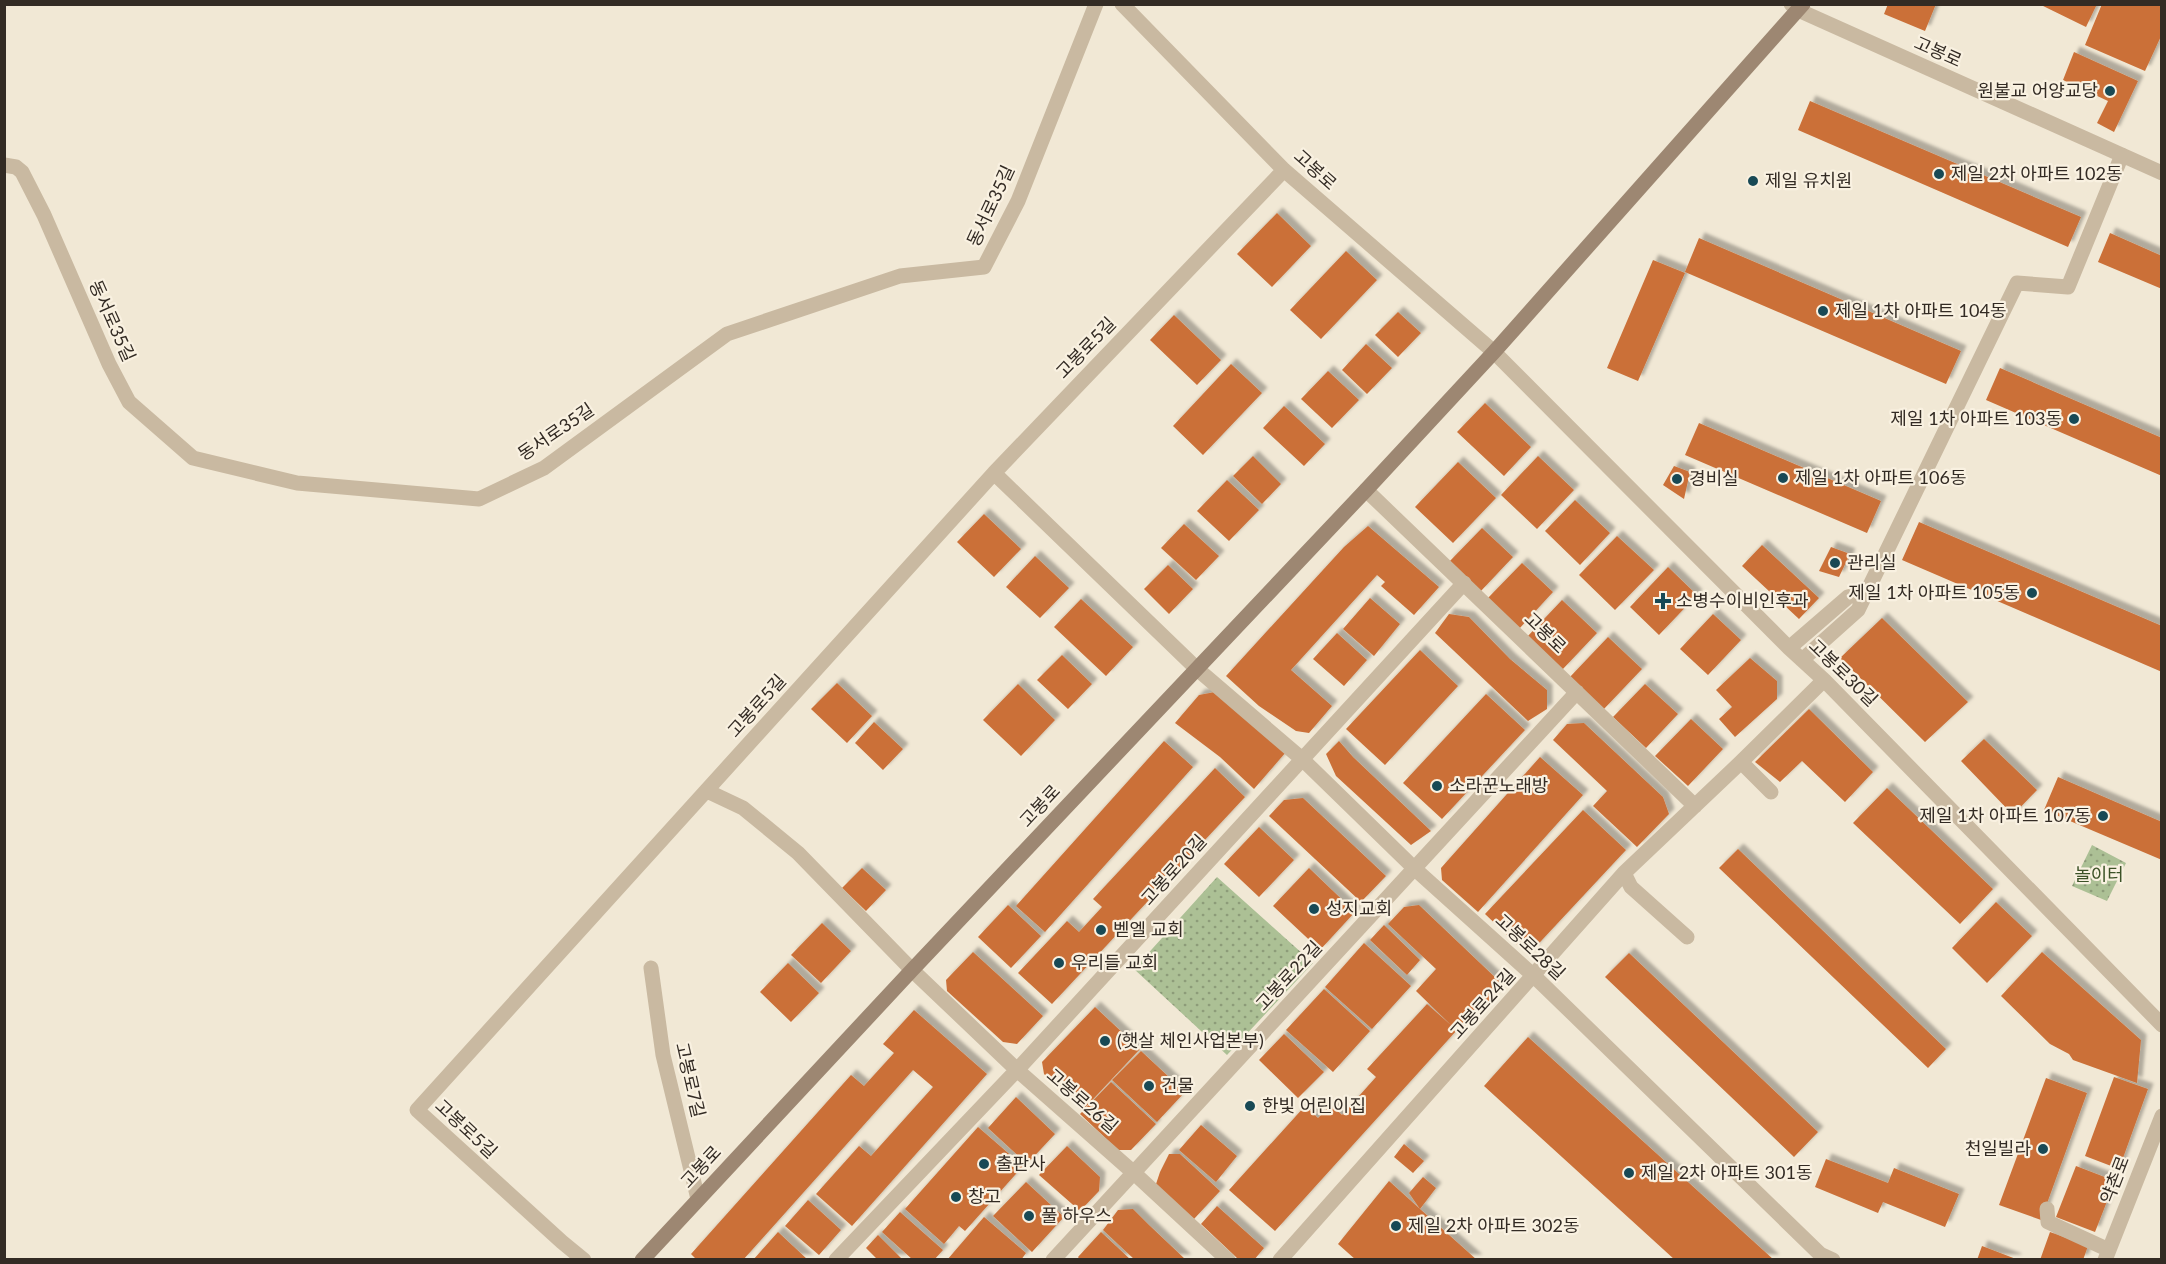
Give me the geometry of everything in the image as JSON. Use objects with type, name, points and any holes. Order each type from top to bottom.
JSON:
[{"type":"street","name":"동서로35길","points":[[4,165],[22,172],[44,215],[109,364],[129,402],[193,458],[297,483],[479,498],[544,468],[727,334],[900,276],[984,267],[1018,201],[1096,4]]},
{"type":"street","name":"고봉로","points":[[1122,4],[1284,170],[1494,352]]},
{"type":"street","name":"고봉로","points":[[642,1260],[1494,352],[1797,6],[2162,173]]},
{"type":"street","points":[[1803,660],[1858,610],[2018,283],[2068,287],[2122,155]]},
{"type":"street","name":"고봉로5길","points":[[584,1260],[417,1110],[994,473],[1284,170]]},
{"type":"street","name":"고봉로30길","points":[[1494,352],[1789,648],[1824,680],[2162,1025]]},
{"type":"street","points":[[994,473],[1196,668]]},
{"type":"street","name":"고봉로","points":[[1366,490],[1695,806]]},
{"type":"street","name":"고봉로20길","points":[[836,1260],[1017,1070],[1464,583]]},
{"type":"street","points":[[1789,648],[1848,597],[1866,592]]},
{"type":"street","name":"고봉로28길","points":[[1196,668],[1302,759],[1415,869],[1534,976],[1823,1258]]},
{"type":"street","name":"고봉로24길","points":[[1280,1260],[1624,873],[1742,762],[1824,680]]},
{"type":"street","name":"고봉로22길","points":[[1053,1260],[1577,692]]},
{"type":"street","points":[[1742,762],[1771,792]]},
{"type":"street","points":[[707,791],[743,808],[798,853],[912,970]]},
{"type":"street","points":[[1624,873],[1630,887],[1687,937]]},
{"type":"street","name":"고봉로7길","points":[[651,968],[663,1055],[698,1199]]},
{"type":"street","name":"고봉로26길","points":[[912,970],[1017,1070],[1228,1260]]},
{"type":"street","name":"약촌로","points":[[2107,1255],[2162,1116]]},
{"type":"street","points":[[2047,1209],[2048,1222],[2107,1255]]},
{"type":"green space","name":"놀이터","points":[[2092,845],[2126,863],[2107,901],[2072,886]]},
{"type":"green space","points":[[1217,877],[1313,963],[1227,1055],[1134,969]]},
{"type":"building","points":[[1888,4],[1936,4],[1925,31],[1884,14]]},
{"type":"building","points":[[2039,4],[2097,4],[2086,27]]},
{"type":"building","points":[[2102,4],[2155,4],[2162,7],[2162,34],[2145,71],[2085,45]]},
{"type":"building","name":"원불교 어양교당","points":[[2074,52],[2138,81],[2114,132],[2097,123],[2108,101],[2063,80]]},
{"type":"building","name":"제일 2차 아파트 102동","points":[[1810,101],[2081,217],[2068,247],[1798,130]]},
{"type":"building","points":[[1277,213],[1311,246],[1272,287],[1237,254]]},
{"type":"building","points":[[2110,233],[2162,256],[2162,289],[2098,262]]},
{"type":"building","name":"제일 1차 아파트 104동","points":[[1699,238],[1961,351],[1946,384],[1685,272]]},
{"type":"building","points":[[1346,251],[1377,280],[1321,339],[1290,310]]},
{"type":"building","points":[[1653,260],[1685,273],[1638,381],[1607,368]]},
{"type":"building","points":[[1398,312],[1421,333],[1398,357],[1375,335]]},
{"type":"building","points":[[1174,315],[1221,360],[1197,385],[1150,340]]},
{"type":"building","points":[[1366,344],[1392,368],[1367,394],[1342,370]]},
{"type":"building","points":[[1231,364],[1262,393],[1203,455],[1173,426]]},
{"type":"building","name":"제일 1차 아파트 103동","points":[[2000,368],[2162,438],[2162,476],[1986,400]]},
{"type":"building","points":[[1328,371],[1359,400],[1332,428],[1301,399]]},
{"type":"building","points":[[1485,403],[1531,447],[1504,476],[1457,432]]},
{"type":"building","points":[[1284,406],[1325,444],[1304,466],[1263,428]]},
{"type":"building","name":"제일 1차 아파트 106동","points":[[1699,423],[1881,501],[1867,533],[1685,455]]},
{"type":"building","points":[[1253,456],[1281,484],[1262,504],[1233,476]]},
{"type":"building","points":[[1538,456],[1574,490],[1537,529],[1501,495]]},
{"type":"building","points":[[1458,462],[1496,498],[1453,543],[1415,507]]},
{"type":"building","name":"경비실","points":[[1674,466],[1690,472],[1684,499],[1663,485]]},
{"type":"building","points":[[1227,480],[1259,510],[1229,541],[1197,511]]},
{"type":"building","points":[[1575,500],[1610,533],[1580,565],[1545,531]]},
{"type":"building","points":[[984,514],[1021,549],[994,577],[957,542]]},
{"type":"building","name":"제일 1차 아파트 105동","points":[[1919,522],[2162,626],[2162,672],[1902,560]]},
{"type":"building","points":[[1184,524],[1219,556],[1196,580],[1161,548]]},
{"type":"building","points":[[1368,526],[1439,587],[1414,615],[1381,586],[1385,582],[1377,575],[1291,670],[1332,706],[1309,733],[1296,731],[1259,706],[1226,676],[1344,547]]},
{"type":"building","points":[[1482,528],[1513,557],[1480,592],[1448,563]]},
{"type":"building","points":[[1617,536],[1654,570],[1615,610],[1579,575]]},
{"type":"building","points":[[1762,545],[1819,598],[1799,619],[1742,566]]},
{"type":"building","name":"관리실","points":[[1831,547],[1850,554],[1839,577],[1819,571]]},
{"type":"building","points":[[1035,556],[1069,588],[1040,618],[1006,587]]},
{"type":"building","points":[[1522,563],[1553,592],[1519,629],[1487,599]]},
{"type":"building","points":[[1168,565],[1193,589],[1169,614],[1144,589]]},
{"type":"building","points":[[1668,567],[1697,595],[1659,635],[1630,607]]},
{"type":"building","points":[[1370,598],[1400,624],[1374,656],[1343,629]]},
{"type":"building","points":[[1081,599],[1133,647],[1106,676],[1054,627]]},
{"type":"building","points":[[1562,600],[1597,633],[1562,670],[1527,637]]},
{"type":"building","points":[[1449,614],[1469,617],[1510,659],[1547,690],[1547,709],[1528,721],[1435,633]]},
{"type":"building","points":[[1713,614],[1741,640],[1708,675],[1680,649]]},
{"type":"building","points":[[1882,618],[1968,702],[1925,742],[1840,658]]},
{"type":"building","points":[[1337,633],[1367,660],[1344,686],[1313,659]]},
{"type":"building","points":[[1608,637],[1642,669],[1603,710],[1569,678]]},
{"type":"building","points":[[1420,650],[1458,686],[1385,765],[1346,729]]},
{"type":"building","points":[[1062,655],[1092,684],[1068,709],[1037,680]]},
{"type":"building","points":[[1750,658],[1777,681],[1777,699],[1735,737],[1719,719],[1732,707],[1716,690]]},
{"type":"building","points":[[837,683],[872,716],[847,743],[811,709]]},
{"type":"building","points":[[1018,684],[1055,720],[1021,756],[983,720]]},
{"type":"building","points":[[1645,684],[1678,714],[1646,748],[1613,717]]},
{"type":"building","points":[[1215,692],[1286,752],[1254,789],[1220,757],[1175,723],[1199,695]]},
{"type":"building","points":[[1486,694],[1525,730],[1442,819],[1403,783]]},
{"type":"building","points":[[1809,709],[1873,772],[1845,802],[1802,761],[1780,782],[1755,762]]},
{"type":"building","points":[[1691,719],[1723,749],[1688,786],[1655,756]]},
{"type":"building","points":[[874,722],[903,749],[883,770],[855,743]]},
{"type":"building","points":[[1584,723],[1663,797],[1669,814],[1637,847],[1593,806],[1607,791],[1553,740],[1567,724]]},
{"type":"building","points":[[1984,739],[2037,790],[2013,815],[1961,761]]},
{"type":"building","points":[[1164,741],[1193,767],[1045,932],[1016,906]]},
{"type":"building","points":[[1339,741],[1431,831],[1411,845],[1336,776],[1326,754]]},
{"type":"building","points":[[1540,757],[1583,795],[1478,912],[1442,880],[1441,868]]},
{"type":"building","points":[[1215,768],[1245,797],[1052,1004],[1018,973],[1067,921],[1079,932],[1102,907],[1093,899]]},
{"type":"building","name":"제일 1차 아파트 107동","points":[[2058,777],[2162,822],[2162,860],[2044,810]]},
{"type":"building","points":[[1887,788],[1993,889],[1960,924],[1853,823]]},
{"type":"building","points":[[1303,798],[1386,876],[1361,902],[1269,816],[1284,800]]},
{"type":"building","points":[[1583,810],[1626,850],[1528,955],[1485,914]]},
{"type":"building","points":[[1259,827],[1294,860],[1259,897],[1224,864]]},
{"type":"building","points":[[1738,849],[1946,1049],[1928,1068],[1719,868]]},
{"type":"building","points":[[862,868],[886,890],[866,911],[842,888]]},
{"type":"building","name":"성지교회","points":[[1309,868],[1355,912],[1320,950],[1273,906]]},
{"type":"building","points":[[1996,902],[2032,936],[1987,983],[1952,948]]},
{"type":"building","points":[[1008,905],[1041,936],[1011,968],[978,937]]},
{"type":"building","points":[[1419,905],[1500,982],[1499,989],[1460,1033],[1457,1030],[1275,1231],[1229,1190],[1305,1106],[1318,1118],[1331,1105],[1342,1115],[1376,1077],[1367,1069],[1427,1004],[1452,1026],[1416,991],[1436,969],[1388,924],[1404,907]]},
{"type":"building","points":[[822,923],[851,951],[821,983],[791,955]]},
{"type":"building","points":[[1384,925],[1420,960],[1407,975],[1370,940]]},
{"type":"building","points":[[1364,943],[1411,986],[1372,1029],[1325,987]]},
{"type":"building","points":[[973,952],[1043,1016],[1017,1044],[1003,1042],[947,991],[946,980]]},
{"type":"building","points":[[2042,952],[2141,1040],[2137,1083],[2073,1060],[2069,1054],[2050,1044],[2001,996]]},
{"type":"building","points":[[1629,953],[1818,1132],[1794,1157],[1605,977]]},
{"type":"building","points":[[788,963],[819,993],[791,1022],[760,992]]},
{"type":"building","points":[[1324,989],[1370,1031],[1333,1072],[1286,1030]]},
{"type":"building","points":[[1095,1007],[1140,1049],[1082,1111],[1044,1074],[1042,1062]]},
{"type":"building","points":[[914,1010],[987,1074],[852,1226],[816,1194],[859,1146],[871,1156],[933,1087],[913,1070],[743,1260],[697,1260],[691,1254],[851,1075],[864,1086],[894,1053],[883,1044]]},
{"type":"building","points":[[1284,1034],[1324,1072],[1298,1098],[1259,1060]]},
{"type":"building","name":"제일 2차 아파트 301동","points":[[1528,1037],[1774,1260],[1675,1260],[1484,1086]]},
{"type":"building","name":"건물","points":[[1141,1051],[1185,1092],[1157,1122],[1112,1080]]},
{"type":"building","points":[[2114,1077],[2148,1089],[2119,1169],[2085,1156]]},
{"type":"building","name":"천일빌라","points":[[2046,1078],[2087,1093],[2041,1220],[1999,1205]]},
{"type":"building","points":[[1111,1082],[1156,1124],[1131,1150],[1118,1150],[1080,1114]]},
{"type":"building","points":[[1016,1097],[1055,1134],[1027,1164],[988,1128]]},
{"type":"building","points":[[1201,1125],[1237,1156],[1216,1182],[1179,1150]]},
{"type":"building","points":[[978,1127],[1023,1166],[965,1231],[959,1226],[944,1244],[905,1209]]},
{"type":"building","points":[[1404,1144],[1424,1161],[1413,1173],[1394,1157]]},
{"type":"building","points":[[1067,1146],[1100,1177],[1099,1191],[1080,1211],[1039,1175]]},
{"type":"building","points":[[1169,1154],[1180,1154],[1220,1191],[1194,1219],[1155,1187]]},
{"type":"building","points":[[1826,1159],[1888,1183],[1894,1168],[1959,1194],[1945,1227],[1883,1202],[1878,1213],[1815,1187]]},
{"type":"building","points":[[2076,1166],[2115,1181],[2095,1232],[2056,1217]]},
{"type":"building","points":[[1423,1177],[1436,1188],[1420,1209],[1409,1193]]},
{"type":"building","name":"제일 2차 아파트 302동","points":[[1389,1181],[1477,1260],[1356,1260],[1338,1244]]},
{"type":"building","name":"풀 하우스","points":[[1026,1182],[1064,1217],[1032,1252],[993,1216]]},
{"type":"building","points":[[808,1200],[841,1230],[819,1255],[785,1226]]},
{"type":"building","points":[[1217,1206],[1264,1248],[1254,1260],[1237,1258],[1201,1224]]},
{"type":"building","points":[[1133,1209],[1186,1260],[1135,1260],[1103,1230],[1118,1210]]},
{"type":"building","points":[[900,1212],[943,1250],[934,1260],[913,1260],[882,1232]]},
{"type":"building","points":[[984,1217],[1026,1253],[1021,1260],[947,1260]]},
{"type":"building","points":[[778,1232],[808,1260],[753,1260]]},
{"type":"building","points":[[1101,1232],[1131,1260],[1080,1260],[1078,1257]]},
{"type":"building","points":[[2050,1232],[2088,1246],[2083,1260],[2040,1260]]},
{"type":"building","points":[[878,1235],[903,1260],[878,1260],[866,1248]]},
{"type":"building","points":[[1982,1246],[2016,1259],[2016,1260],[1977,1260]]},
{"type":"place","name":"원불교 어양교당","points":[[2110,91]]},
{"type":"place","name":"제일 2차 아파트 102동","points":[[1939,174]]},
{"type":"place","name":"제일 유치원","points":[[1753,181]]},
{"type":"place","name":"제일 1차 아파트 104동","points":[[1823,311]]},
{"type":"place","name":"제일 1차 아파트 103동","points":[[2074,419]]},
{"type":"place","name":"제일 1차 아파트 106동","points":[[1783,478]]},
{"type":"place","name":"경비실","points":[[1677,479]]},
{"type":"place","name":"관리실","points":[[1835,563]]},
{"type":"place","name":"제일 1차 아파트 105동","points":[[2032,593]]},
{"type":"place","name":"소병수이비인후과","points":[[1663,601]]},
{"type":"place","name":"소라꾼노래방","points":[[1437,786]]},
{"type":"place","name":"제일 1차 아파트 107동","points":[[2103,816]]},
{"type":"place","name":"성지교회","points":[[1314,909]]},
{"type":"place","name":"벧엘 교회","points":[[1101,930]]},
{"type":"place","name":"우리들 교회","points":[[1059,963]]},
{"type":"place","name":"(햇살 체인사업본부)","points":[[1105,1041]]},
{"type":"place","name":"건물","points":[[1149,1086]]},
{"type":"place","name":"한빛 어린이집","points":[[1250,1106]]},
{"type":"place","name":"천일빌라","points":[[2043,1149]]},
{"type":"place","name":"출판사","points":[[984,1164]]},
{"type":"place","name":"제일 2차 아파트 301동","points":[[1629,1173]]},
{"type":"place","name":"창고","points":[[956,1197]]},
{"type":"place","name":"풀 하우스","points":[[1029,1216]]},
{"type":"place","name":"제일 2차 아파트 302동","points":[[1396,1226]]}]
